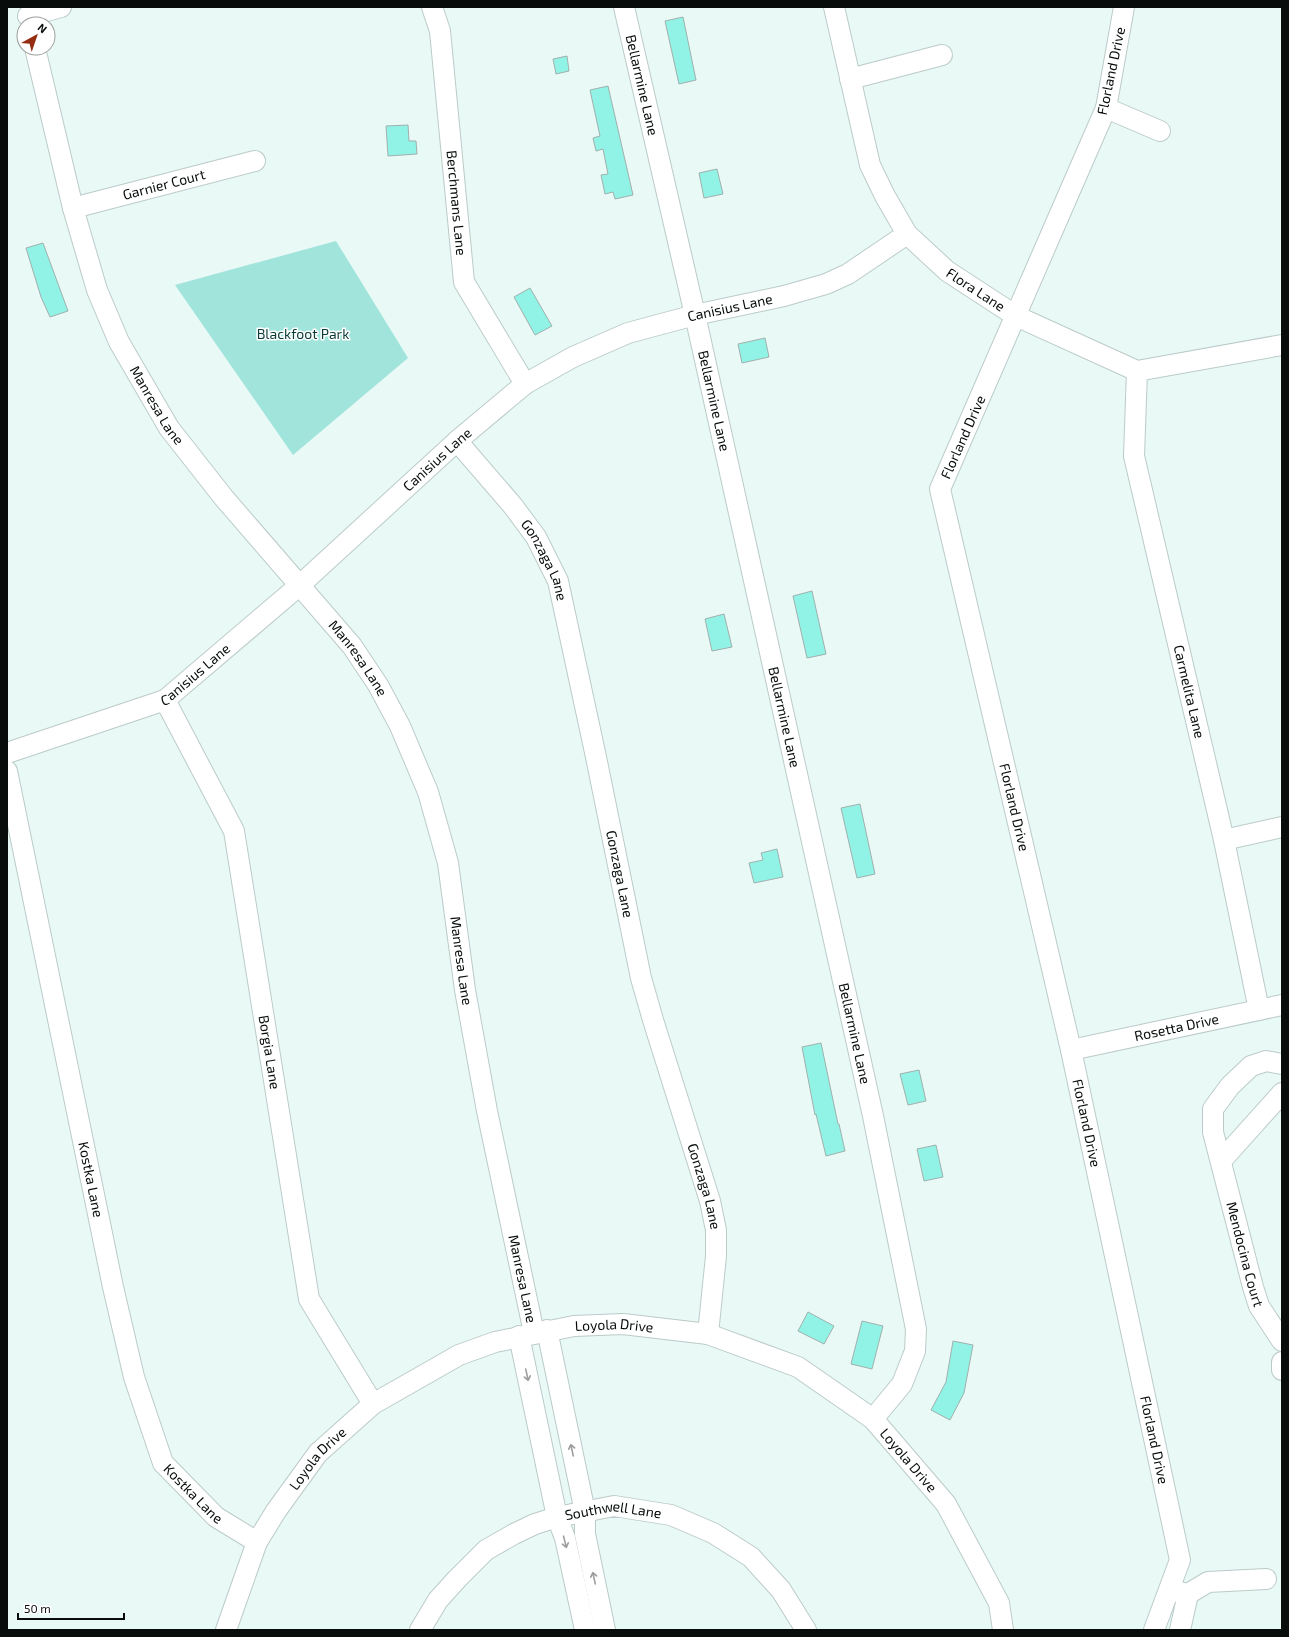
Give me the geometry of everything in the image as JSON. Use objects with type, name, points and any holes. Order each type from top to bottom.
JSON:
[{"type":"street","points":[[28,16],[61,7]]},
{"type":"street","name":"Berchmans Lane","points":[[432,7],[440,31],[464,282],[525,384]]},
{"type":"street","name":"Bellarmine Lane","points":[[624,7],[695,315],[873,1116],[916,1329],[915,1351],[902,1384],[873,1419]]},
{"type":"street","name":"Flora Lane","points":[[834,7],[870,165],[885,196],[907,234],[947,271],[1016,316],[1136,371]]},
{"type":"street","name":"Florland Drive","points":[[1124,7],[1106,108],[940,489],[1071,1050],[1180,1560],[1154,1630]]},
{"type":"street","points":[[850,79],[942,55]]},
{"type":"street","name":"Manresa Lane","points":[[37,56],[73,208],[97,290],[119,342],[169,428],[224,498],[352,646],[378,685],[400,726],[428,792],[448,863],[471,1020],[533,1333],[557,1517],[565,1538],[585,1630]]},
{"type":"street","points":[[1106,108],[1160,131]]},
{"type":"street","name":"Garnier Court","points":[[73,208],[255,161]]},
{"type":"street","name":"Canisius Lane","points":[[7,753],[165,700],[300,585],[457,441],[525,384],[573,357],[628,333],[695,315],[784,296],[826,284],[848,274],[907,234]]},
{"type":"street","points":[[1136,371],[1282,345]]},
{"type":"street","name":"Carmelita Lane","points":[[1136,371],[1134,456],[1224,840],[1259,1010]]},
{"type":"street","name":"Gonzaga Lane","points":[[457,441],[514,506],[536,537],[558,581],[641,978],[710,1201],[716,1230],[716,1256],[708,1334]]},
{"type":"street","name":"Borgia Lane","points":[[165,700],[234,831],[310,1299],[373,1404]]},
{"type":"street","name":"Kostka Lane","points":[[7,771],[113,1287],[134,1377],[163,1463],[216,1517],[257,1542]]},
{"type":"street","points":[[1224,840],[1282,827]]},
{"type":"street","name":"Rosetta Drive","points":[[1071,1050],[1282,1006]]},
{"type":"street","name":"Mendocina Court","points":[[1282,1064],[1266,1061],[1251,1066],[1230,1086],[1213,1109],[1213,1132],[1253,1287],[1260,1306],[1282,1341]]},
{"type":"street","points":[[1221,1161],[1282,1093]]},
{"type":"street","name":"Loyola Drive","points":[[226,1630],[257,1542],[276,1511],[318,1453],[373,1404],[459,1355],[496,1342],[533,1333],[574,1326],[623,1324],[708,1334],[798,1367],[873,1419],[946,1504],[999,1603],[1003,1630]]},
{"type":"street","name":"Manresa Lane","points":[[533,1333],[585,1512],[585,1534],[604,1630]]},
{"type":"street","points":[[1282,1362],[1282,1370]]},
{"type":"street","name":"Southwell Lane","points":[[420,1630],[438,1600],[456,1579],[486,1550],[535,1524],[557,1517],[614,1506],[671,1515],[712,1533],[751,1557],[781,1590],[806,1630]]},
{"type":"street","points":[[1169,1590],[1188,1594],[1208,1582],[1266,1579]]},
{"type":"street","points":[[1180,1630],[1188,1594]]},
{"type":"street","points":[[580,1605],[599,1601]]},
{"type":"green space","name":"Blackfoot Park","points":[[336,241],[408,358],[293,455],[175,285]]},
{"type":"building","points":[[683,17],[696,80],[679,84],[665,21]]},
{"type":"building","points":[[567,56],[569,71],[556,74],[553,59]]},
{"type":"building","points":[[608,86],[633,195],[615,199],[613,192],[605,194],[601,175],[608,174],[603,149],[596,151],[593,138],[600,136],[590,90]]},
{"type":"building","points":[[408,125],[409,141],[416,141],[417,154],[388,156],[386,126]]},
{"type":"building","points":[[717,169],[723,194],[704,198],[699,173]]},
{"type":"building","points":[[43,243],[68,311],[50,317],[41,297],[26,248]]},
{"type":"building","points":[[530,288],[552,326],[535,335],[514,297]]},
{"type":"building","points":[[765,338],[769,357],[742,363],[738,344]]},
{"type":"building","points":[[812,591],[826,654],[807,658],[793,596]]},
{"type":"building","points":[[724,614],[732,647],[712,651],[705,619]]},
{"type":"building","points":[[860,804],[875,874],[857,878],[841,808]]},
{"type":"building","points":[[777,849],[783,877],[754,883],[749,863],[763,860],[761,853]]},
{"type":"building","points":[[821,1043],[845,1151],[826,1156],[816,1114],[815,1115],[802,1047]]},
{"type":"building","points":[[919,1070],[926,1101],[908,1105],[900,1074]]},
{"type":"building","points":[[936,1145],[943,1177],[924,1181],[917,1149]]},
{"type":"building","points":[[808,1312],[834,1326],[824,1344],[798,1331]]},
{"type":"building","points":[[862,1321],[883,1326],[872,1369],[851,1364]]},
{"type":"building","points":[[953,1341],[973,1345],[964,1393],[950,1420],[931,1410],[946,1382]]}]
